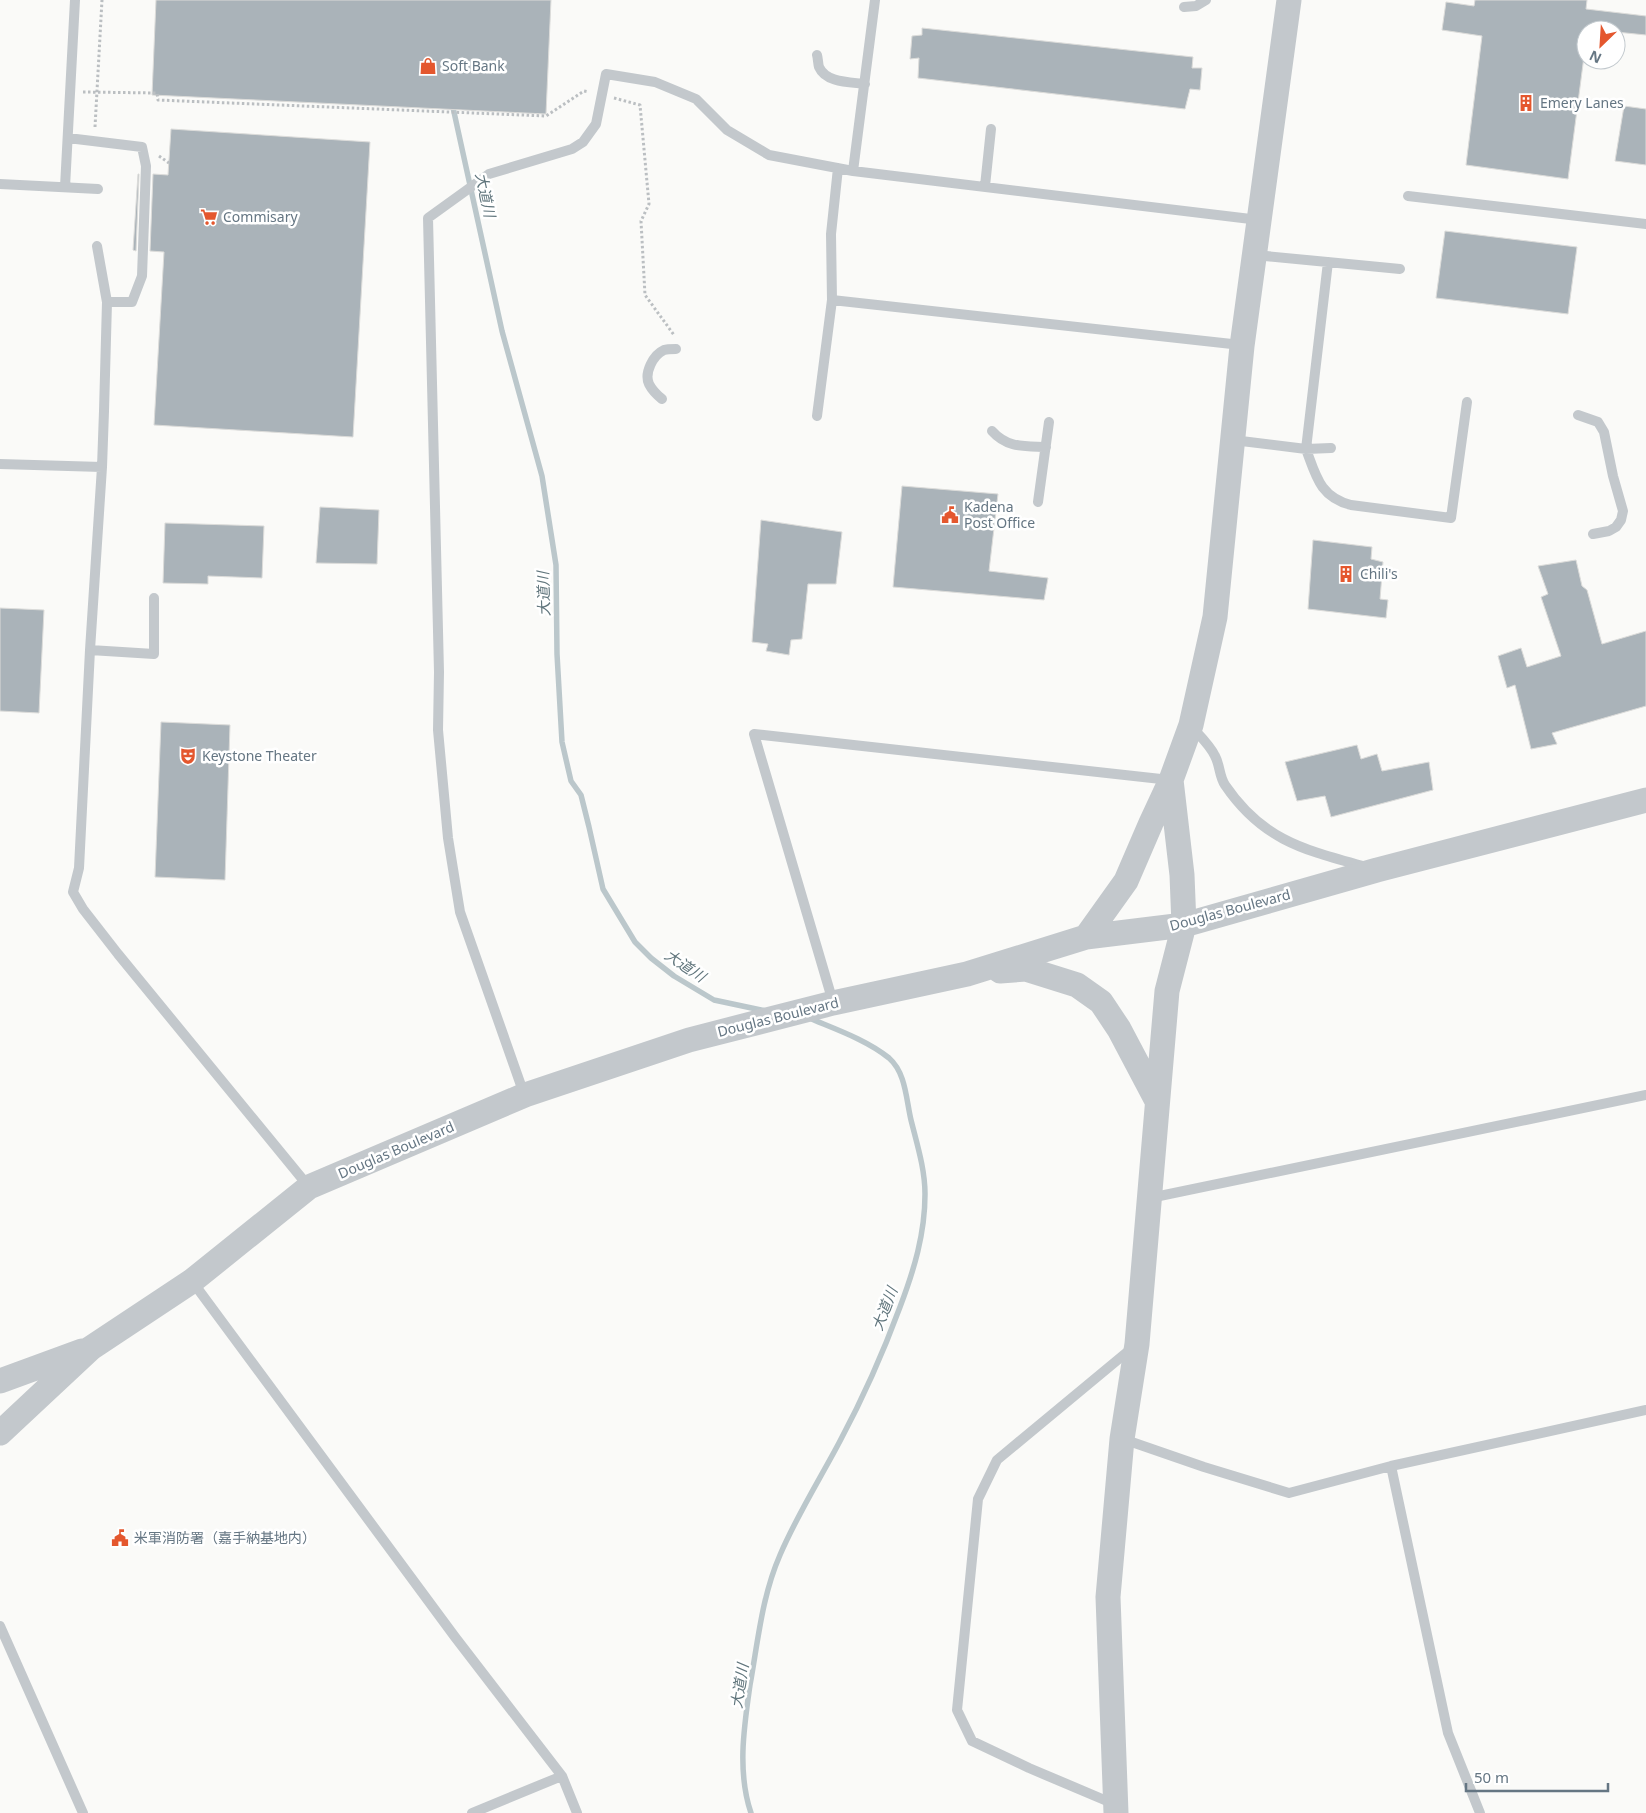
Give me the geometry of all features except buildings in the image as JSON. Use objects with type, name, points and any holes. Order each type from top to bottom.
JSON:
[{"type":"street","points":[[1086,937],[1126,881],[1150,823],[1171,780],[1191,725],[1215,617],[1242,346],[1289,0]]},
{"type":"street","points":[[1116,1809],[1108,1597],[1122,1439],[1137,1344],[1167,991],[1184,925],[1182,875],[1171,780]]},
{"type":"street","name":"Douglas Boulevard","points":[[0,1433],[91,1348],[192,1281],[309,1188],[524,1095],[689,1040],[833,1003],[968,974],[1086,937],[1184,925],[1377,870],[1646,800]]},
{"type":"street","points":[[968,974],[1026,969],[1077,985],[1101,1002],[1119,1029],[1158,1101]]},
{"type":"street","points":[[0,1381],[91,1348]]},
{"type":"lane","points":[[65,187],[75,0]]},
{"type":"lane","points":[[853,170],[875,0]]},
{"type":"lane","points":[[1184,7],[1196,6],[1206,0]]},
{"type":"lane","points":[[817,55],[819,68],[827,76],[838,80],[865,84]]},
{"type":"lane","points":[[524,1095],[460,912],[448,838],[438,730],[439,663],[428,218],[489,174],[572,148],[583,142],[596,124],[606,74],[655,82],[696,99],[727,130],[769,155],[853,170],[1259,220]]},
{"type":"lane","points":[[985,186],[991,129]]},
{"type":"lane","points":[[68,138],[142,147],[146,166],[142,276],[132,302],[106,302]]},
{"type":"lane","points":[[817,416],[832,300],[831,234],[838,168]]},
{"type":"lane","points":[[0,184],[98,189]]},
{"type":"lane","points":[[1408,196],[1646,224]]},
{"type":"lane","points":[[97,246],[106,302],[102,467],[90,650],[79,868],[73,892],[82,909],[309,1188]]},
{"type":"lane","points":[[1254,255],[1400,269]]},
{"type":"lane","points":[[1328,262],[1306,449],[1324,491],[1337,501],[1350,505],[1451,518],[1467,402]]},
{"type":"lane","points":[[832,300],[1242,346]]},
{"type":"lane","points":[[662,399],[648,382],[648,373],[654,358],[664,350],[677,346]]},
{"type":"lane","points":[[1578,415],[1598,422],[1604,432],[1613,476],[1623,511],[1621,520],[1616,527],[1609,531],[1593,534]]},
{"type":"lane","points":[[1038,502],[1049,422]]},
{"type":"lane","points":[[992,431],[1000,440],[1014,445],[1046,447]]},
{"type":"lane","points":[[1233,440],[1306,449],[1331,448]]},
{"type":"lane","points":[[0,464],[102,467]]},
{"type":"lane","points":[[90,650],[154,654],[154,598]]},
{"type":"lane","points":[[1191,725],[1216,756],[1223,782],[1238,804],[1253,820],[1276,836],[1298,847],[1320,855],[1377,870]]},
{"type":"lane","points":[[833,1003],[754,734],[1171,780]]},
{"type":"lane","points":[[1149,1198],[1646,1095]]},
{"type":"lane","points":[[192,1281],[455,1637],[562,1776],[577,1813]]},
{"type":"lane","points":[[1116,1809],[972,1740],[957,1710],[978,1499],[997,1460],[1137,1344]]},
{"type":"lane","points":[[1122,1439],[1289,1493],[1391,1466],[1646,1410]]},
{"type":"lane","points":[[1391,1466],[1448,1733],[1480,1813]]},
{"type":"lane","points":[[0,1626],[83,1813]]},
{"type":"lane","points":[[472,1813],[562,1776]]},
{"type":"path","points":[[95,130],[102,0]]},
{"type":"path","points":[[70,91],[157,93],[158,100],[546,116],[584,91],[640,104],[649,204],[641,221],[645,295],[677,346]]},
{"type":"path","points":[[158,155],[169,163]]},
{"type":"waterway","name":"大道川","points":[[452,103],[502,331],[542,476],[556,565],[557,654],[562,742],[571,781],[581,795],[603,889],[635,942],[651,958],[674,976],[714,1000],[766,1011]]},
{"type":"waterway","name":"大道川","points":[[751,1813],[744,1782],[744,1733],[758,1635],[769,1586],[787,1540],[865,1392],[887,1341],[914,1266],[923,1223],[925,1185],[918,1147],[899,1071],[889,1058],[871,1046],[809,1018]]},
{"type":"place","name":"Soft Bank","points":[[428,66]]},
{"type":"place","name":"Emery Lanes","points":[[1526,103]]},
{"type":"place","name":"Commisary","points":[[209,217]]},
{"type":"place","name":"Kadena Post Office","points":[[950,515]]},
{"type":"place","name":"Chili's","points":[[1346,574]]},
{"type":"place","name":"Keystone Theater","points":[[188,756]]},
{"type":"place","name":"米軍消防署（嘉手納基地内）","points":[[120,1538]]}]
